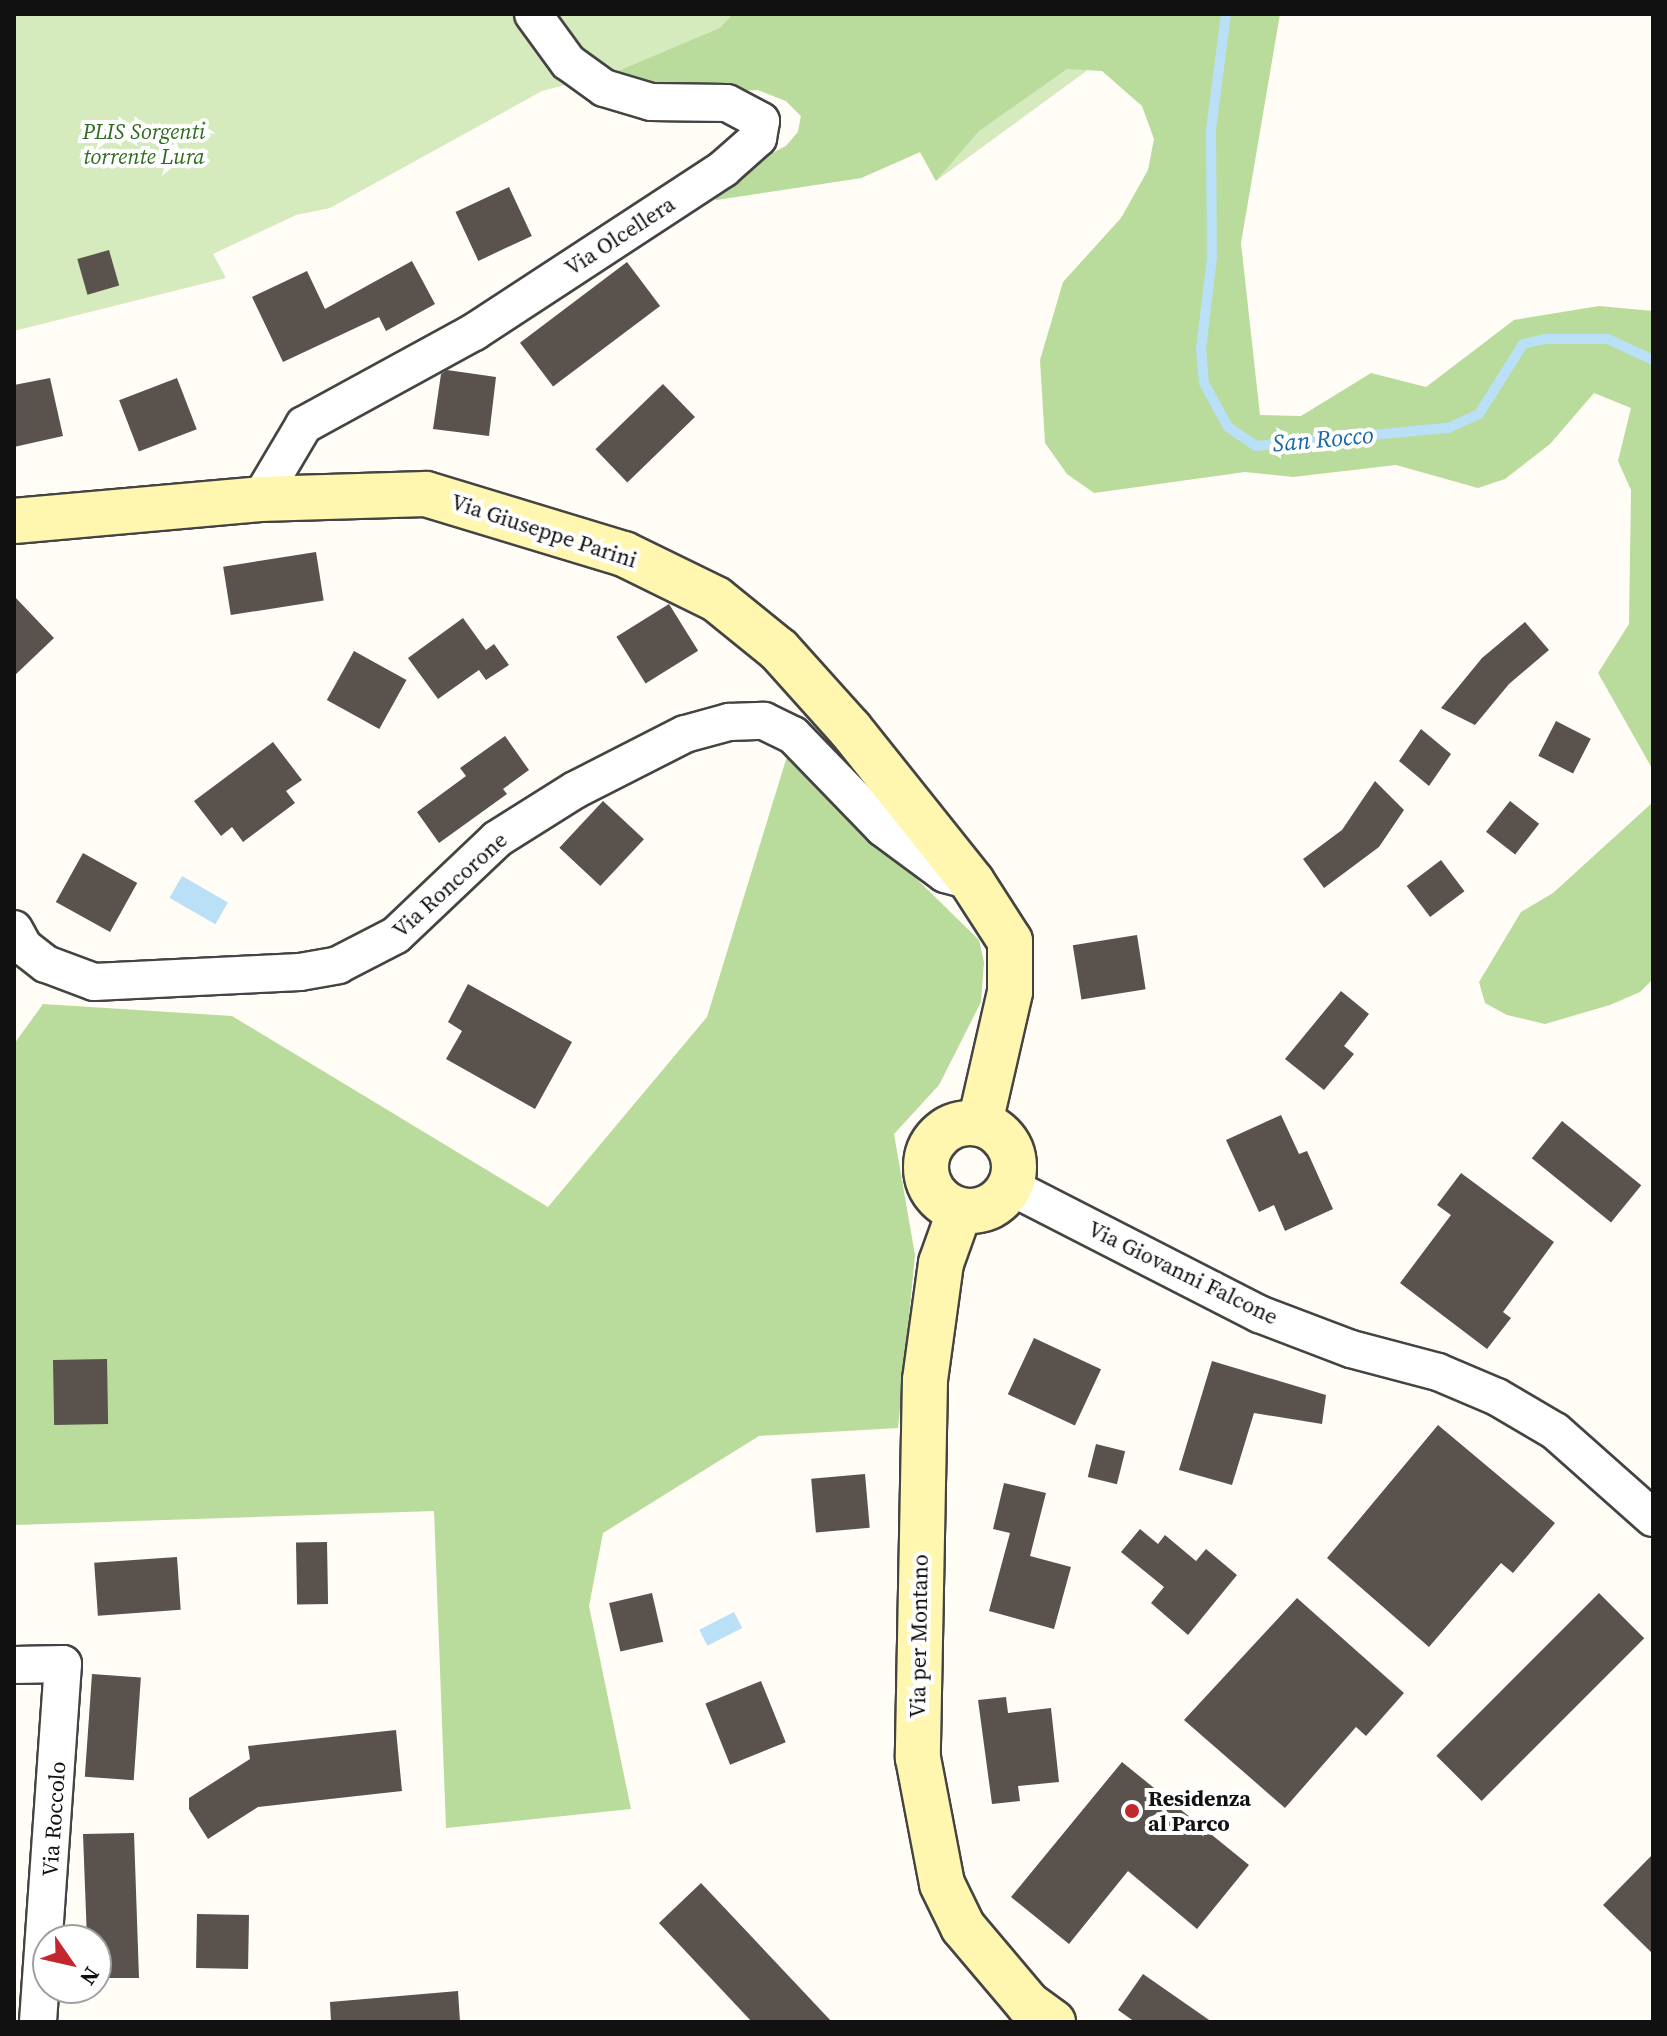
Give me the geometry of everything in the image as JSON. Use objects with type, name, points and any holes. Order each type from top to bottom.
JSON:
[{"type":"street","name":"Via Olcellera","points":[[260,499],[304,425],[474,332],[723,169],[758,138],[761,121],[727,103],[651,102],[604,88],[568,62],[533,14]]},
{"type":"street","name":"Via Giuseppe Parini","points":[[14,521],[260,499],[426,494],[624,554],[716,599],[779,650],[840,717],[972,882],[1010,941],[1010,992],[980,1123]]},
{"type":"street","points":[[14,540],[77,516]]},
{"type":"street","name":"Via Roncorone","points":[[14,929],[24,947],[46,964],[94,982],[300,972],[338,965],[396,935],[497,839],[536,814],[685,734],[729,722],[764,721],[793,735],[883,828],[945,874],[972,882]]},
{"type":"street","points":[[960,1123],[980,1123],[997,1132],[1010,1148],[1014,1167],[1009,1186],[997,1202],[979,1210],[960,1210],[942,1202],[930,1186],[925,1167],[929,1148],[942,1132],[960,1123]]},
{"type":"street","name":"Via Giovanni Falcone","points":[[1009,1186],[1259,1314],[1351,1349],[1438,1372],[1497,1397],[1555,1431],[1653,1518]]},
{"type":"street","name":"Via per Montano","points":[[960,1210],[941,1263],[925,1380],[918,1758],[942,1884],[963,1927],[1028,2004],[1053,2022]]},
{"type":"street","name":"Via Roccolo","points":[[14,1665],[63,1664],[38,2022]]},
{"type":"green space","name":"PLIS Sorgenti torrente Lura","points":[[14,14],[1142,14],[1096,64],[936,181],[920,152],[861,178],[716,200],[709,186],[786,146],[798,132],[801,116],[786,101],[758,90],[665,94],[616,72],[542,91],[330,208],[296,215],[213,254],[226,278],[14,331]]},
{"type":"green space","points":[[733,14],[1280,14],[1241,243],[1260,415],[1301,416],[1371,373],[1426,387],[1514,320],[1599,306],[1653,311],[1653,770],[1598,673],[1629,624],[1631,490],[1618,461],[1631,408],[1594,393],[1550,444],[1505,479],[1478,488],[1396,465],[1293,477],[1245,472],[1094,493],[1067,474],[1045,443],[1040,360],[1063,282],[1121,218],[1148,170],[1154,139],[1142,106],[1102,71],[1067,69],[979,131],[936,181],[920,152],[861,178],[716,200],[709,186],[786,146],[798,132],[801,116],[786,101],[758,90],[665,94],[616,72],[720,28]]},
{"type":"green space","points":[[788,753],[979,940],[984,962],[981,1002],[939,1085],[894,1134],[915,1255],[898,1428],[759,1436],[603,1533],[589,1606],[631,1809],[446,1828],[434,1511],[14,1525],[14,1044],[43,1004],[232,1016],[548,1207],[707,1017]]},
{"type":"green space","points":[[1653,802],[1653,979],[1640,992],[1610,1005],[1545,1024],[1507,1015],[1485,1003],[1479,982],[1521,912],[1553,893]]},
{"type":"water","points":[[182,876],[228,902],[215,924],[170,898]]},
{"type":"water","points":[[734,1612],[742,1628],[707,1646],[699,1630]]},
{"type":"building","points":[[509,187],[532,236],[478,261],[456,212]]},
{"type":"building","points":[[109,250],[119,286],[87,295],[77,259]]},
{"type":"building","points":[[412,261],[435,304],[386,331],[379,317],[283,362],[252,297],[307,271],[325,309]]},
{"type":"building","points":[[627,262],[660,306],[553,387],[520,343]]},
{"type":"building","points":[[447,370],[496,377],[489,436],[433,429],[441,374]]},
{"type":"building","points":[[50,378],[63,436],[14,447],[14,385]]},
{"type":"building","points":[[177,378],[197,429],[139,452],[119,400]]},
{"type":"building","points":[[663,384],[695,417],[627,482],[595,449]]},
{"type":"building","points":[[316,552],[324,600],[231,615],[223,567]]},
{"type":"building","points":[[14,596],[54,638],[14,676]]},
{"type":"building","points":[[669,604],[698,651],[646,683],[616,637]]},
{"type":"building","points":[[463,618],[486,650],[494,644],[509,665],[486,680],[479,670],[438,699],[408,658]]},
{"type":"building","points":[[1525,622],[1549,650],[1509,684],[1475,725],[1441,708],[1482,658]]},
{"type":"building","points":[[354,651],[406,680],[379,729],[327,700]]},
{"type":"building","points":[[1556,721],[1591,739],[1573,773],[1538,756]]},
{"type":"building","points":[[1421,729],[1451,754],[1429,786],[1399,761]]},
{"type":"building","points":[[505,736],[529,770],[503,789],[507,794],[439,843],[417,812],[466,776],[460,768]]},
{"type":"building","points":[[273,742],[302,780],[286,791],[295,803],[243,842],[232,827],[221,836],[194,801]]},
{"type":"building","points":[[1375,781],[1404,810],[1379,847],[1324,888],[1303,859],[1342,830]]},
{"type":"building","points":[[603,801],[644,839],[600,886],[559,848]]},
{"type":"building","points":[[1510,801],[1539,824],[1515,855],[1486,832]]},
{"type":"building","points":[[83,853],[137,883],[110,932],[56,902]]},
{"type":"building","points":[[1441,860],[1464,891],[1430,917],[1407,886]]},
{"type":"building","points":[[1137,935],[1146,989],[1081,999],[1073,945]]},
{"type":"building","points":[[468,984],[572,1042],[535,1109],[446,1059],[462,1031],[448,1022]]},
{"type":"building","points":[[1341,991],[1369,1014],[1344,1046],[1354,1054],[1324,1090],[1285,1059]]},
{"type":"building","points":[[1281,1115],[1299,1154],[1307,1151],[1333,1209],[1285,1231],[1274,1205],[1259,1212],[1226,1140]]},
{"type":"building","points":[[1562,1121],[1641,1185],[1611,1222],[1532,1158]]},
{"type":"building","points":[[1461,1173],[1554,1242],[1503,1312],[1511,1318],[1487,1349],[1400,1283],[1451,1215],[1437,1205]]},
{"type":"building","points":[[1034,1338],[1101,1369],[1075,1425],[1008,1394]]},
{"type":"building","points":[[107,1359],[108,1424],[54,1425],[53,1360]]},
{"type":"building","points":[[1212,1361],[1326,1395],[1322,1424],[1254,1413],[1232,1485],[1179,1470]]},
{"type":"building","points":[[1438,1425],[1555,1523],[1513,1573],[1501,1563],[1429,1647],[1327,1558]]},
{"type":"building","points":[[1096,1444],[1125,1451],[1117,1484],[1088,1477]]},
{"type":"building","points":[[865,1474],[870,1528],[816,1533],[811,1479]]},
{"type":"building","points":[[1004,1483],[1046,1493],[1030,1556],[1071,1567],[1054,1629],[989,1611],[1010,1533],[993,1529]]},
{"type":"building","points":[[1140,1529],[1158,1544],[1165,1535],[1196,1561],[1206,1549],[1237,1575],[1188,1635],[1151,1603],[1164,1587],[1121,1552]]},
{"type":"building","points":[[327,1542],[328,1604],[297,1605],[296,1543]]},
{"type":"building","points":[[177,1557],[181,1610],[98,1616],[94,1563]]},
{"type":"building","points":[[652,1593],[663,1642],[620,1652],[609,1603]]},
{"type":"building","points":[[1599,1593],[1644,1638],[1482,1801],[1436,1756]]},
{"type":"building","points":[[1297,1598],[1404,1693],[1366,1736],[1356,1727],[1285,1808],[1184,1720]]},
{"type":"building","points":[[92,1674],[141,1677],[134,1780],[85,1777]]},
{"type":"building","points":[[761,1681],[786,1742],[730,1765],[705,1703]]},
{"type":"building","points":[[1006,1697],[1008,1713],[1051,1708],[1059,1782],[1018,1786],[1020,1801],[992,1804],[978,1700]]},
{"type":"building","points":[[396,1730],[402,1791],[258,1807],[208,1839],[189,1809],[189,1798],[250,1759],[248,1746]]},
{"type":"building","name":"Residenza al Parco","points":[[1122,1762],[1249,1865],[1197,1929],[1128,1871],[1069,1944],[1011,1897]]},
{"type":"building","points":[[134,1833],[139,1978],[112,1978],[112,1924],[86,1924],[83,1834]]},
{"type":"building","points":[[1653,1854],[1653,1954],[1603,1905]]},
{"type":"building","points":[[701,1883],[832,2022],[752,2022],[659,1923]]},
{"type":"building","points":[[197,1914],[249,1915],[248,1969],[196,1968]]},
{"type":"building","points":[[1143,1974],[1212,2022],[1135,2022],[1118,2010]]},
{"type":"building","points":[[458,1991],[460,2022],[331,2022],[330,2002]]},
{"type":"waterway","name":"San Rocco","points":[[1226,14],[1211,129],[1212,257],[1201,349],[1204,383],[1228,427],[1256,446],[1448,428],[1479,414],[1523,344],[1545,339],[1608,339],[1653,360]]},
{"type":"place","name":"Residenza al Parco","points":[[1132,1811]]}]
